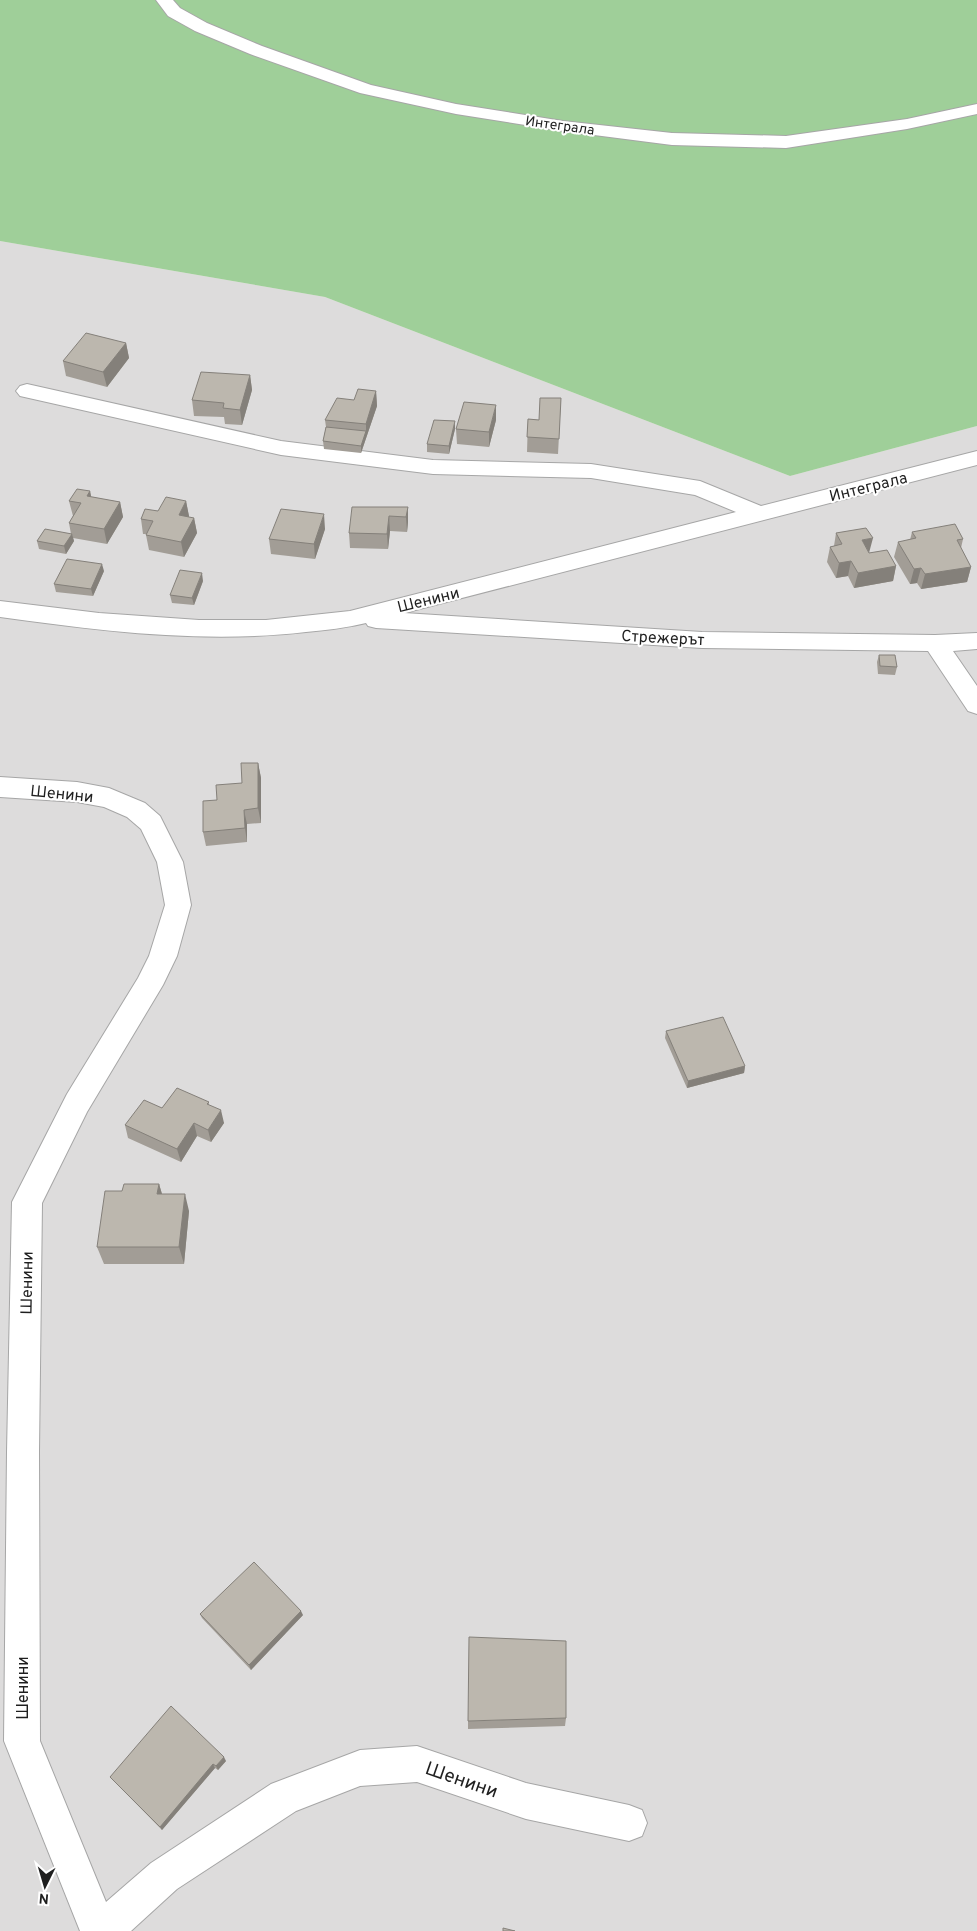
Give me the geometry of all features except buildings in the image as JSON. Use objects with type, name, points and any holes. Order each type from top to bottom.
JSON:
[{"type":"street","name":"Интеграла","points":[[164,0],[174,12],[201,28],[256,50],[366,89],[456,109],[563,126],[672,139],[786,142],[907,124],[977,110]]},
{"type":"street","points":[[27,391],[281,448],[433,467],[591,471],[700,488],[759,514]]},
{"type":"street","name":"Интеграла","points":[[759,514],[977,458]]},
{"type":"street","name":"Шенини","points":[[0,609],[143,625],[208,628],[267,628],[350,619],[759,514]]},
{"type":"street","name":"Стрежерът","points":[[350,619],[702,640],[935,644],[977,641]]},
{"type":"street","points":[[935,644],[977,706]]},
{"type":"street","name":"Шенини","points":[[0,787],[77,792],[109,798],[136,810],[151,824],[170,862],[178,905],[162,956],[148,985],[77,1102],[27,1202],[23,1462],[22,1741],[100,1931],[164,1876],[284,1796],[360,1768],[417,1764],[526,1801],[629,1823]]},
{"type":"shaded area","points":[[0,241],[325,297],[790,476],[977,426],[977,1931],[0,1931]]},
{"type":"green space","points":[[0,0],[977,0],[977,426],[790,476],[325,297],[0,241]]}]
